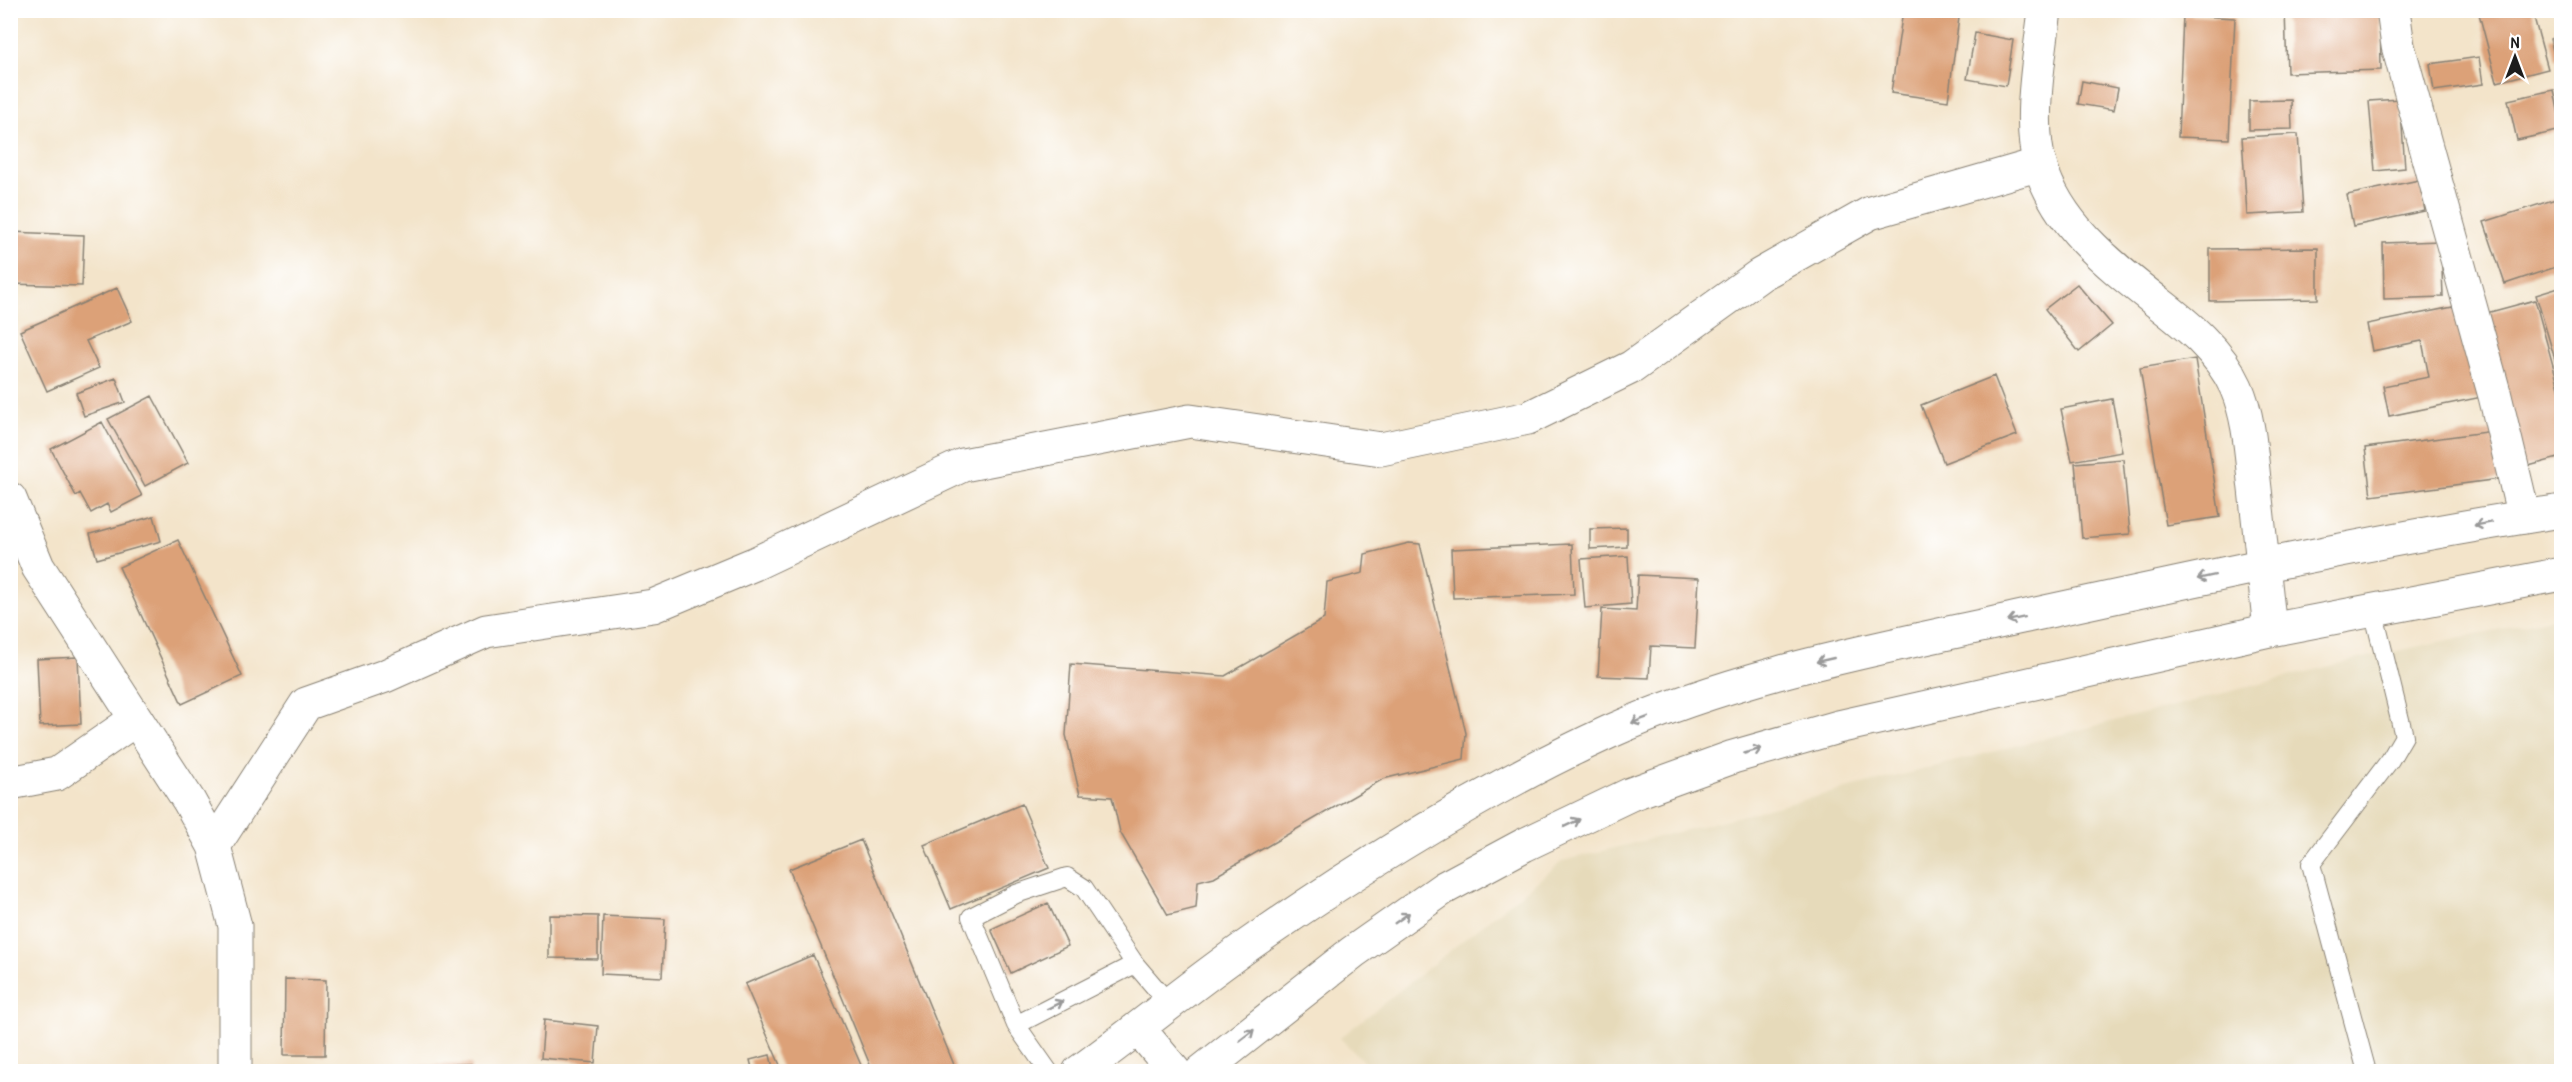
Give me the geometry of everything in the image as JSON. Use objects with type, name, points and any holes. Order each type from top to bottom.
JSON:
[{"type":"street","points":[[2045,10],[2037,84],[2035,131],[2040,164],[2055,198],[2080,235],[2108,264],[2182,322],[2211,350],[2236,386],[2248,425],[2270,630]]},
{"type":"street","points":[[2393,10],[2398,46],[2495,396],[2524,517]]},
{"type":"street","points":[[214,846],[306,704],[385,676],[486,631],[653,606],[754,564],[963,465],[1190,421],[1381,449],[1528,418],[1632,367],[1760,274],[1870,213],[2040,164]]},
{"type":"street","points":[[10,499],[39,567],[189,801],[214,846],[235,926],[235,1071]]},
{"type":"street","points":[[1079,1071],[1139,1029],[1264,933],[1413,837],[1524,774],[1612,731],[1710,694],[1820,661],[2263,565],[2562,511]]},
{"type":"street","points":[[1201,1071],[1353,952],[1444,888],[1524,845],[1631,794],[1733,757],[1838,727],[2270,630],[2562,574]]},
{"type":"street","points":[[10,783],[57,774],[136,719]]},
{"type":"street","points":[[1139,1029],[1175,1071]]},
{"type":"lane","points":[[2367,1071],[2311,864],[2391,760],[2404,736],[2373,610]]},
{"type":"lane","points":[[1049,1071],[1016,1025],[971,917],[1007,899],[1068,877],[1084,888],[1135,964],[1170,1005]]},
{"type":"lane","points":[[1016,1025],[1135,964]]},
{"type":"shaded area","points":[[2561,616],[2561,1071],[1374,1072],[1340,1038],[1563,861],[2350,661]]},
{"type":"building","points":[[1903,10],[1960,10],[1948,101],[1891,93]]},
{"type":"building","points":[[2285,10],[2380,10],[2381,70],[2287,73]]},
{"type":"building","points":[[2478,10],[2532,10],[2548,69],[2497,82]]},
{"type":"building","points":[[2183,15],[2235,18],[2229,139],[2178,137]]},
{"type":"building","points":[[1975,33],[2013,40],[2006,86],[1967,79]]},
{"type":"building","points":[[2562,36],[2562,58],[2555,59],[2550,39]]},
{"type":"building","points":[[2479,57],[2483,84],[2434,91],[2430,64]]},
{"type":"building","points":[[2082,81],[2118,88],[2114,110],[2078,104]]},
{"type":"building","points":[[2554,90],[2562,130],[2517,140],[2508,100]]},
{"type":"building","points":[[2400,99],[2405,168],[2375,171],[2369,101]]},
{"type":"building","points":[[2291,100],[2292,129],[2249,130],[2249,101]]},
{"type":"building","points":[[2298,134],[2303,212],[2247,215],[2242,137]]},
{"type":"building","points":[[2419,180],[2425,211],[2353,226],[2347,195]]},
{"type":"building","points":[[2562,197],[2562,265],[2505,284],[2484,222]]},
{"type":"building","points":[[10,232],[84,235],[82,286],[10,284]]},
{"type":"building","points":[[2441,241],[2443,297],[2384,299],[2383,243]]},
{"type":"building","points":[[2318,248],[2318,299],[2210,301],[2210,249]]},
{"type":"building","points":[[2077,284],[2112,325],[2079,352],[2045,309]]},
{"type":"building","points":[[2562,287],[2562,380],[2561,380],[2536,295]]},
{"type":"building","points":[[117,288],[132,321],[86,341],[99,368],[47,391],[20,331]]},
{"type":"building","points":[[2535,300],[2562,398],[2562,457],[2521,468],[2479,315]]},
{"type":"building","points":[[2463,305],[2482,397],[2389,416],[2383,386],[2429,377],[2422,341],[2372,351],[2367,324]]},
{"type":"building","points":[[2195,359],[2220,517],[2166,525],[2140,368]]},
{"type":"building","points":[[1994,376],[2017,435],[1944,463],[1921,405]]},
{"type":"building","points":[[116,378],[125,402],[84,416],[76,393]]},
{"type":"building","points":[[152,396],[188,463],[145,486],[108,419]]},
{"type":"building","points":[[2112,399],[2122,452],[2072,461],[2061,409]]},
{"type":"building","points":[[102,422],[142,496],[111,512],[107,504],[91,513],[80,493],[76,496],[51,449]]},
{"type":"building","points":[[2493,431],[2499,479],[2371,496],[2365,448]]},
{"type":"building","points":[[2123,459],[2130,534],[2082,538],[2075,463]]},
{"type":"building","points":[[154,516],[161,541],[97,559],[90,534]]},
{"type":"building","points":[[1627,528],[1627,547],[1590,549],[1590,529]]},
{"type":"building","points":[[178,540],[242,676],[182,704],[119,567]]},
{"type":"building","points":[[1409,543],[1420,544],[1466,733],[1464,759],[1383,779],[1214,877],[1198,881],[1196,908],[1168,915],[1120,832],[1112,797],[1080,795],[1066,735],[1071,664],[1225,676],[1324,619],[1327,582],[1363,573],[1365,554]]},
{"type":"building","points":[[1572,544],[1574,594],[1453,598],[1451,549]]},
{"type":"building","points":[[1628,556],[1631,604],[1585,608],[1581,559]]},
{"type":"building","points":[[1638,575],[1699,578],[1695,648],[1651,646],[1649,678],[1598,676],[1602,609],[1636,611]]},
{"type":"building","points":[[78,657],[81,724],[40,726],[37,659]]},
{"type":"building","points":[[1022,804],[1049,868],[951,909],[924,845]]},
{"type":"building","points":[[861,840],[957,1072],[873,1072],[789,869]]},
{"type":"building","points":[[1048,903],[1068,946],[1011,973],[991,929]]},
{"type":"building","points":[[549,915],[598,916],[598,959],[549,958]]},
{"type":"building","points":[[603,916],[665,919],[662,977],[601,974]]},
{"type":"building","points":[[813,955],[864,1072],[783,1072],[745,984]]},
{"type":"building","points":[[285,979],[326,980],[325,1055],[284,1055]]},
{"type":"building","points":[[544,1020],[598,1026],[595,1063],[541,1058]]},
{"type":"building","points":[[770,1055],[774,1072],[753,1072],[750,1060]]},
{"type":"building","points":[[471,1064],[471,1072],[402,1072],[402,1066]]}]
